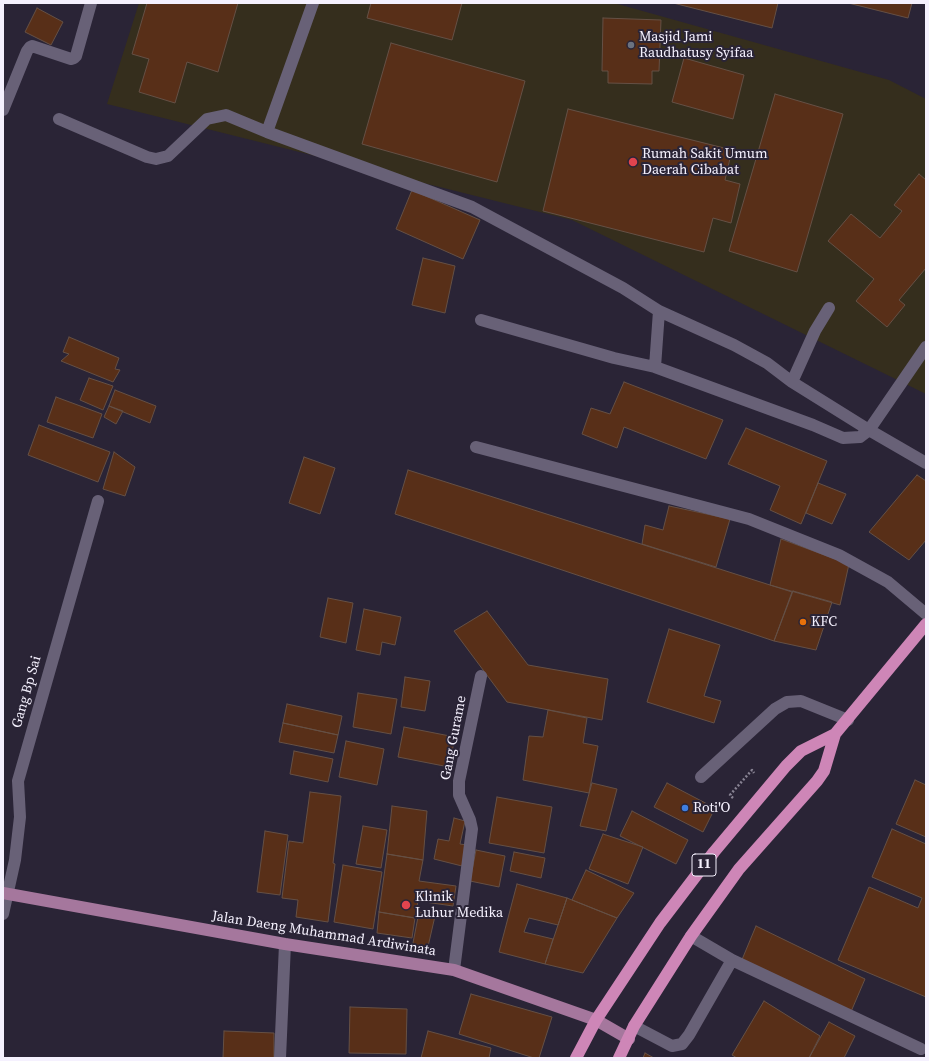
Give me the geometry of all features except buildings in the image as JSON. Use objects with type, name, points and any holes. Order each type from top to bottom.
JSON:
[{"type":"highway","name":"11","points":[[576,1058],[596,1020],[660,923],[714,852],[786,766],[801,751],[835,734],[926,624]]},
{"type":"highway","name":"11","points":[[619,1058],[634,1026],[691,936],[739,869],[817,781],[824,771],[835,734]]},
{"type":"main road","name":"Jalan Daeng Muhammad Ardiwinata","points":[[5,894],[285,944],[454,970],[596,1020],[629,1039]]},
{"type":"street","points":[[3,110],[26,51],[30,47],[32,46],[70,58],[74,58],[76,56],[91,3]]},
{"type":"street","points":[[267,132],[313,3]]},
{"type":"street","points":[[59,119],[147,157],[156,159],[168,156],[207,119],[226,115],[267,132],[472,207],[623,288],[659,311],[734,344],[869,430],[926,463]]},
{"type":"street","points":[[792,382],[815,331],[829,308]]},
{"type":"street","points":[[655,367],[659,311]]},
{"type":"street","points":[[481,320],[614,358],[655,367],[813,425],[843,438],[860,437],[869,430],[926,347]]},
{"type":"street","points":[[476,447],[749,519],[845,558],[888,582],[926,614]]},
{"type":"street","name":"Gang Bp Sai","points":[[3,914],[5,894],[15,860],[20,818],[18,781],[98,501]]},
{"type":"street","name":"Gang Gurame","points":[[454,970],[472,829],[470,820],[459,795],[459,781],[481,676]]},
{"type":"street","points":[[701,777],[775,709],[787,702],[801,701],[848,720]]},
{"type":"street","points":[[691,936],[732,960],[922,1049]]},
{"type":"street","points":[[280,1058],[285,944]]},
{"type":"street","points":[[634,1026],[672,1046],[682,1044],[689,1035],[732,960]]},
{"type":"shaded area","name":"Rumah Sakit Umum Daerah Cibabat","points":[[139,3],[614,3],[889,80],[926,99],[926,394],[572,220],[107,104]]},
{"type":"place","name":"Masjid Jami Raudhatusy Syifaa","points":[[631,45]]},
{"type":"place","name":"Rumah Sakit Umum Daerah Cibabat","points":[[633,162]]},
{"type":"place","name":"KFC","points":[[803,622]]},
{"type":"place","name":"Roti'O","points":[[685,808]]},
{"type":"place","name":"Klinik Luhur Medika","points":[[406,905]]}]
